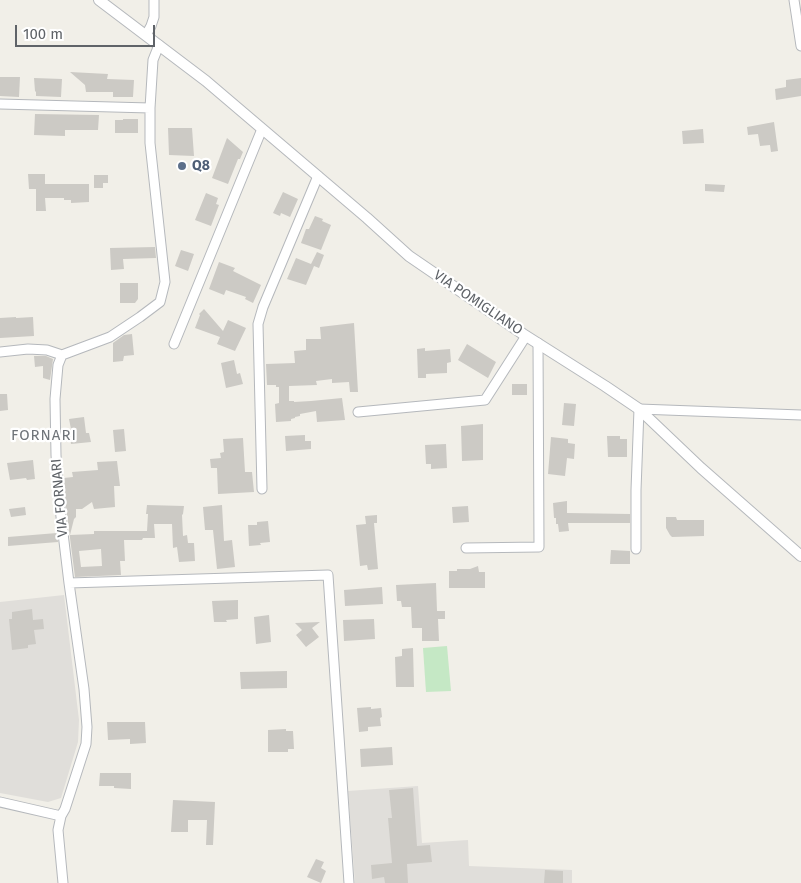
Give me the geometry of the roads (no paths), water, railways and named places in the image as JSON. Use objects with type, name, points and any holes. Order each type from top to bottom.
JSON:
[{"type":"street","name":"VIA POMIGLIANO","points":[[99,0],[206,81],[409,256],[639,410],[701,468],[801,556]]},
{"type":"street","points":[[146,35],[154,16],[154,0]]},
{"type":"street","points":[[794,0],[801,46]]},
{"type":"street","points":[[0,352],[28,349],[47,350],[62,355],[110,337],[160,302],[165,282],[150,143],[153,60],[159,46]]},
{"type":"street","points":[[0,104],[150,108]]},
{"type":"street","points":[[174,344],[262,129]]},
{"type":"street","points":[[262,489],[258,324],[263,307],[318,176]]},
{"type":"street","points":[[358,412],[485,400],[526,336]]},
{"type":"street","points":[[466,548],[539,547],[538,343]]},
{"type":"street","name":"VIA FORNARI","points":[[62,355],[58,365],[55,398],[59,500],[84,689],[87,727],[86,744],[58,830],[63,883]]},
{"type":"street","points":[[636,549],[639,410],[801,415]]},
{"type":"street","points":[[69,583],[328,575],[349,883]]},
{"type":"street","points":[[0,802],[61,816]]},
{"type":"place","name":"Q8","points":[[182,166]]},
{"type":"district","name":"FORNARI","points":[[44,436]]}]
